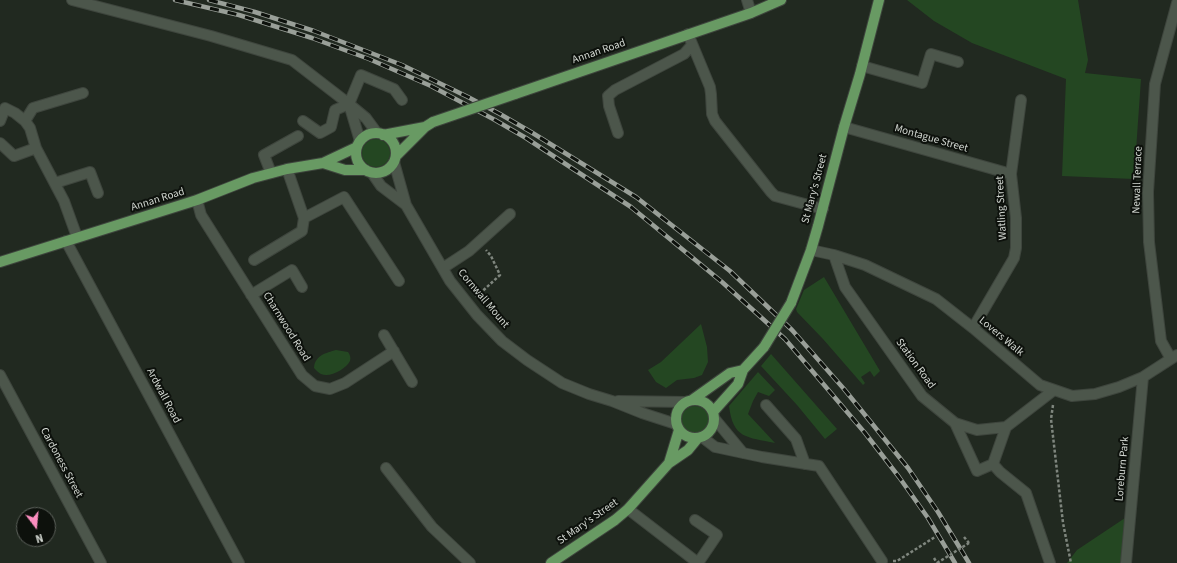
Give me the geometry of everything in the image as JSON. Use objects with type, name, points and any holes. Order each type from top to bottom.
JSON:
[{"type":"main road","name":"Annan Road","points":[[380,134],[429,124],[751,13],[781,0]]},
{"type":"main road","name":"St Mary's Street","points":[[713,415],[738,384],[743,370],[764,347],[791,303],[811,250],[862,66],[877,2]]},
{"type":"main road","name":"Annan Road","points":[[395,159],[429,124]]},
{"type":"main road","points":[[370,134],[380,134],[389,138],[393,143],[395,149],[395,159],[390,167],[385,171],[378,173],[369,172],[360,166],[357,160],[356,154],[358,144],[364,137],[370,134]]},
{"type":"main road","name":"Annan Road","points":[[0,262],[197,200],[252,178],[287,169],[323,163],[358,144]]},
{"type":"main road","name":"Annan Road","points":[[323,163],[345,170],[369,172]]},
{"type":"main road","name":"St Mary's Street","points":[[689,401],[730,373],[743,370]]},
{"type":"main road","points":[[689,401],[705,402],[713,415],[711,430],[699,438],[686,437],[677,427],[675,418],[677,411],[681,406],[689,401]]},
{"type":"main road","name":"St Mary's Street","points":[[669,463],[677,427]]},
{"type":"main road","name":"St Mary's Street","points":[[551,563],[615,520],[628,509],[669,463],[688,450],[699,438]]},
{"type":"street","points":[[72,0],[211,36],[292,60],[366,118],[380,134]]},
{"type":"street","points":[[747,0],[751,13]]},
{"type":"street","name":"Newall Terrace","points":[[1174,357],[1161,341],[1150,242],[1148,192],[1155,84],[1176,5]]},
{"type":"street","points":[[688,34],[710,87],[713,118],[775,196],[822,210]]},
{"type":"street","points":[[618,134],[609,106],[608,96],[615,90],[684,54],[692,45]]},
{"type":"street","points":[[862,66],[922,83],[931,54],[958,62]]},
{"type":"street","points":[[358,144],[349,104],[361,75],[394,89],[402,100]]},
{"type":"street","points":[[25,121],[33,108],[83,93]]},
{"type":"street","name":"Watling Street","points":[[973,328],[1014,258],[1016,248],[1016,218],[1011,174],[1021,100]]},
{"type":"street","points":[[303,121],[320,132],[331,127],[335,110],[349,104]]},
{"type":"street","points":[[0,122],[5,108],[15,113],[25,121],[30,128],[36,148],[64,201],[77,238]]},
{"type":"street","name":"Montague Street","points":[[844,127],[1011,174]]},
{"type":"street","points":[[271,173],[264,155],[298,136]]},
{"type":"street","points":[[0,143],[14,156],[36,148]]},
{"type":"street","name":"Cornwall Mount","points":[[395,159],[406,205],[450,281],[477,315],[502,341],[527,360],[562,383],[677,427]]},
{"type":"street","points":[[254,260],[302,231],[304,218],[287,169]]},
{"type":"street","points":[[55,183],[90,172],[98,193]]},
{"type":"street","name":"Cornwall Mount","points":[[369,172],[381,186],[406,205]]},
{"type":"street","points":[[304,218],[344,197],[399,281]]},
{"type":"street","name":"Charnwood Road","points":[[197,200],[201,215],[302,375],[315,386],[330,389],[345,383],[394,351]]},
{"type":"street","points":[[443,268],[469,251],[510,214]]},
{"type":"street","name":"Ardwall Road","points":[[66,241],[239,563]]},
{"type":"street","name":"Lovers Walk","points":[[811,250],[834,254],[865,265],[936,299],[973,328],[1040,385],[1072,396],[1095,394],[1120,386],[1143,377],[1174,357]]},
{"type":"street","name":"Station Road","points":[[834,254],[845,287],[922,396],[955,423],[977,430],[1006,427]]},
{"type":"street","points":[[251,294],[292,270],[302,286]]},
{"type":"street","points":[[384,335],[412,382]]},
{"type":"street","name":"Cardoness Street","points":[[0,375],[100,563]]},
{"type":"street","name":"Loreburn Park","points":[[1126,563],[1143,377]]},
{"type":"street","points":[[955,423],[977,470],[992,464],[1006,427],[1054,390]]},
{"type":"street","name":"Cornwall Mount","points":[[612,401],[689,401]]},
{"type":"street","points":[[766,406],[796,439],[805,464]]},
{"type":"street","points":[[713,415],[743,453]]},
{"type":"street","points":[[699,438],[715,447],[819,466],[882,562]]},
{"type":"street","points":[[992,464],[1026,493],[1050,563]]},
{"type":"street","points":[[386,468],[432,527],[470,563]]},
{"type":"street","points":[[628,509],[698,563],[717,534],[695,520]]},
{"type":"path","points":[[478,296],[500,275],[491,256],[486,250]]},
{"type":"path","points":[[1054,390],[1051,419],[1063,523],[1071,563]]},
{"type":"path","points":[[882,562],[897,561],[935,537]]},
{"type":"path","points":[[934,558],[937,563],[969,543],[964,537]]},
{"type":"green space","points":[[907,0],[1078,0],[1088,60],[1085,73],[1141,79],[1134,179],[1062,176],[1066,79],[972,43],[934,21]]},
{"type":"green space","points":[[376,139],[386,143],[390,153],[386,163],[376,167],[366,163],[362,153],[366,143]]},
{"type":"green space","points":[[824,277],[880,371],[874,377],[870,371],[861,377],[865,383],[863,385],[797,312],[796,309],[804,290]]},
{"type":"green space","points":[[701,324],[707,347],[708,362],[702,375],[694,378],[677,380],[666,388],[656,382],[648,370],[661,362]]},
{"type":"green space","points":[[336,350],[348,352],[350,361],[348,364],[333,374],[320,374],[314,368],[316,360],[322,355]]},
{"type":"green space","points":[[771,354],[837,429],[825,439],[797,405],[761,366]]},
{"type":"green space","points":[[758,372],[775,390],[769,396],[758,392],[748,414],[775,443],[743,435],[734,425],[731,417],[729,406]]},
{"type":"green space","points":[[695,406],[705,410],[709,420],[705,430],[695,434],[685,430],[681,420],[685,410]]},
{"type":"green space","points":[[1125,518],[1124,563],[1067,563],[1077,550]]},
{"type":"railway","points":[[175,0],[239,15],[312,38],[369,59],[431,86],[526,138],[631,207],[722,282],[785,339],[865,433],[899,477],[928,518],[955,563]]},
{"type":"railway","points":[[209,0],[255,12],[314,31],[402,65],[500,114],[636,197],[730,271],[792,330],[844,389],[908,468],[938,512],[969,563]]}]
